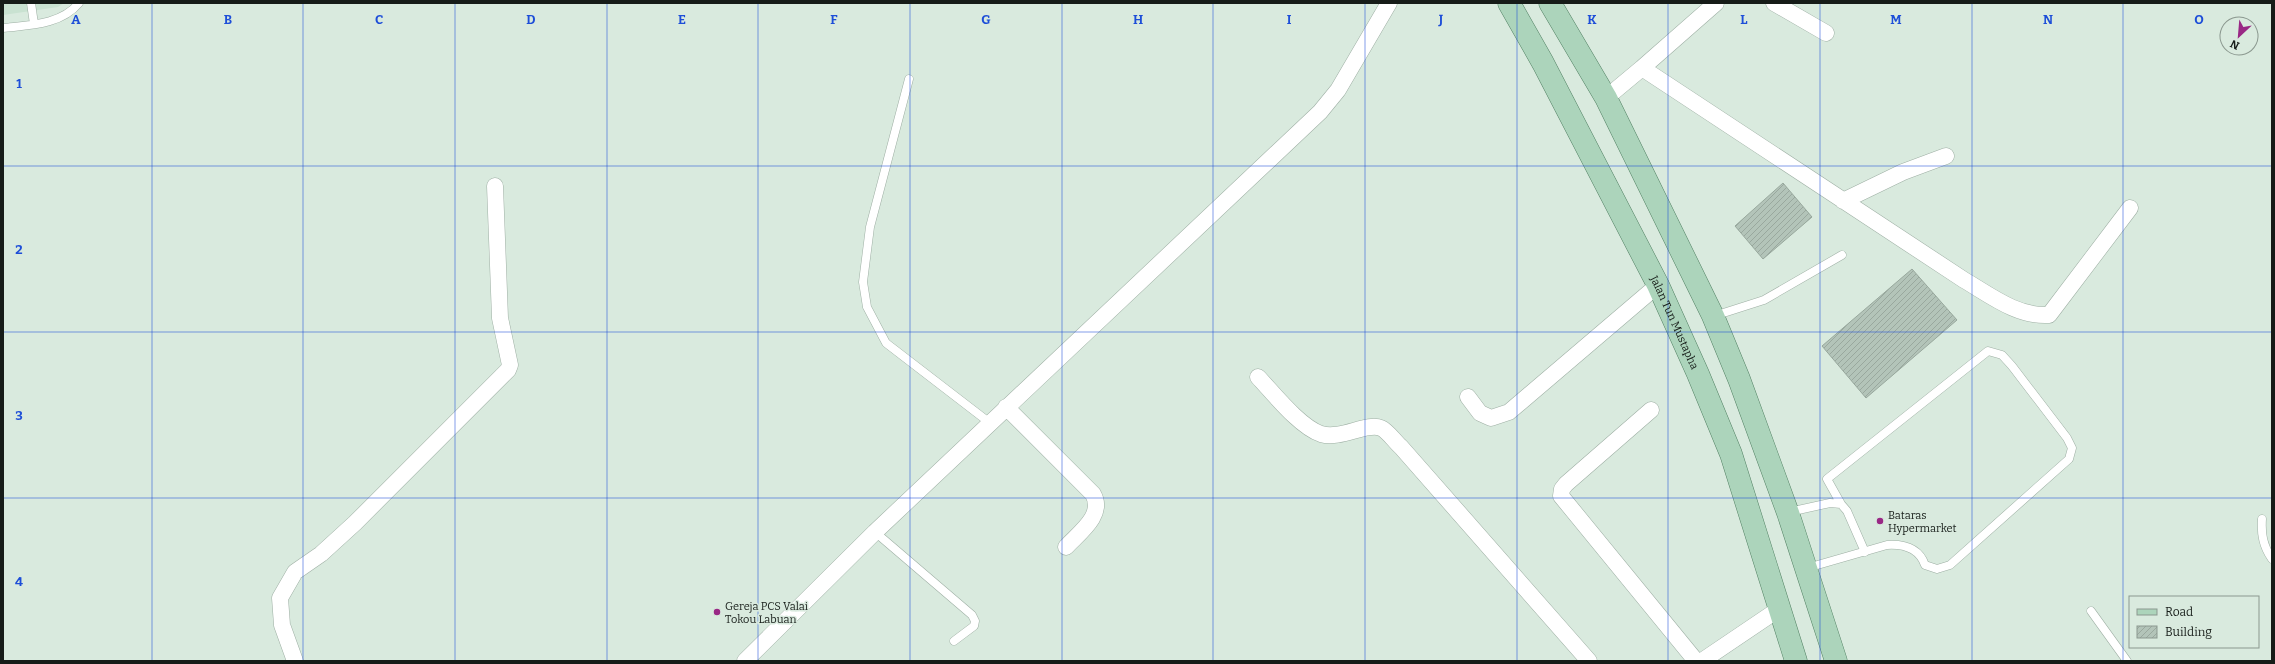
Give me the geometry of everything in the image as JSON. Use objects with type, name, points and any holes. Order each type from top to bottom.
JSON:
[{"type":"main road","name":"Jalan Tun Mustapha","points":[[1509,3],[1543,63],[1658,285],[1698,374],[1731,454],[1796,661]]},
{"type":"main road","points":[[1550,3],[1606,98],[1714,316],[1739,379],[1788,513],[1836,661]]},
{"type":"street","points":[[745,661],[875,532],[1332,99],[1389,3]]},
{"type":"street","points":[[1606,98],[1716,3]]},
{"type":"street","points":[[1774,3],[1826,33]]},
{"type":"street","points":[[1642,68],[1964,280],[2015,309],[2034,316],[2049,315],[2130,208]]},
{"type":"street","points":[[1843,201],[1903,172],[1946,156]]},
{"type":"street","points":[[295,661],[282,625],[280,598],[295,572],[321,554],[355,523],[508,370],[510,365],[500,318],[495,186]]},
{"type":"street","points":[[1468,397],[1480,413],[1491,418],[1509,412],[1658,285]]},
{"type":"street","points":[[1258,377],[1309,429],[1333,436],[1372,427],[1382,428],[1401,447],[1589,661]]},
{"type":"street","points":[[1006,407],[1093,494],[1096,500],[1097,508],[1094,517],[1066,547]]},
{"type":"street","points":[[1651,410],[1566,484],[1562,489],[1561,496],[1696,661]]},
{"type":"street","points":[[1702,661],[1779,609]]},
{"type":"lane","points":[[31,3],[34,24]]},
{"type":"lane","points":[[3,28],[34,24],[62,18],[79,3]]},
{"type":"lane","points":[[908,79],[870,227],[863,282],[867,306],[886,343],[990,423]]},
{"type":"lane","points":[[1714,316],[1764,300],[1842,255]]},
{"type":"lane","points":[[1807,568],[1865,552],[1887,544],[1909,546],[1923,560],[1925,565],[1937,568],[1950,565],[2069,459],[2072,448],[2067,438],[2002,355],[1988,351],[1827,479],[1841,504],[1847,511],[1865,552]]},
{"type":"lane","points":[[1788,513],[1830,503],[1841,504]]},
{"type":"lane","points":[[2262,519],[2261,533],[2266,550],[2272,559]]},
{"type":"lane","points":[[875,532],[972,615],[976,621],[974,626],[954,641]]},
{"type":"lane","points":[[2091,611],[2127,661]]},
{"type":"shaded area","points":[[3,3],[64,3],[58,7],[3,15]]},
{"type":"building","points":[[1783,183],[1812,217],[1763,259],[1735,226]]},
{"type":"building","points":[[1912,269],[1957,320],[1866,398],[1822,346]]},
{"type":"place","name":"Bataras Hypermarket","points":[[1880,521]]},
{"type":"place","name":"Gereja PCS Valai Tokou Labuan","points":[[717,612]]}]
